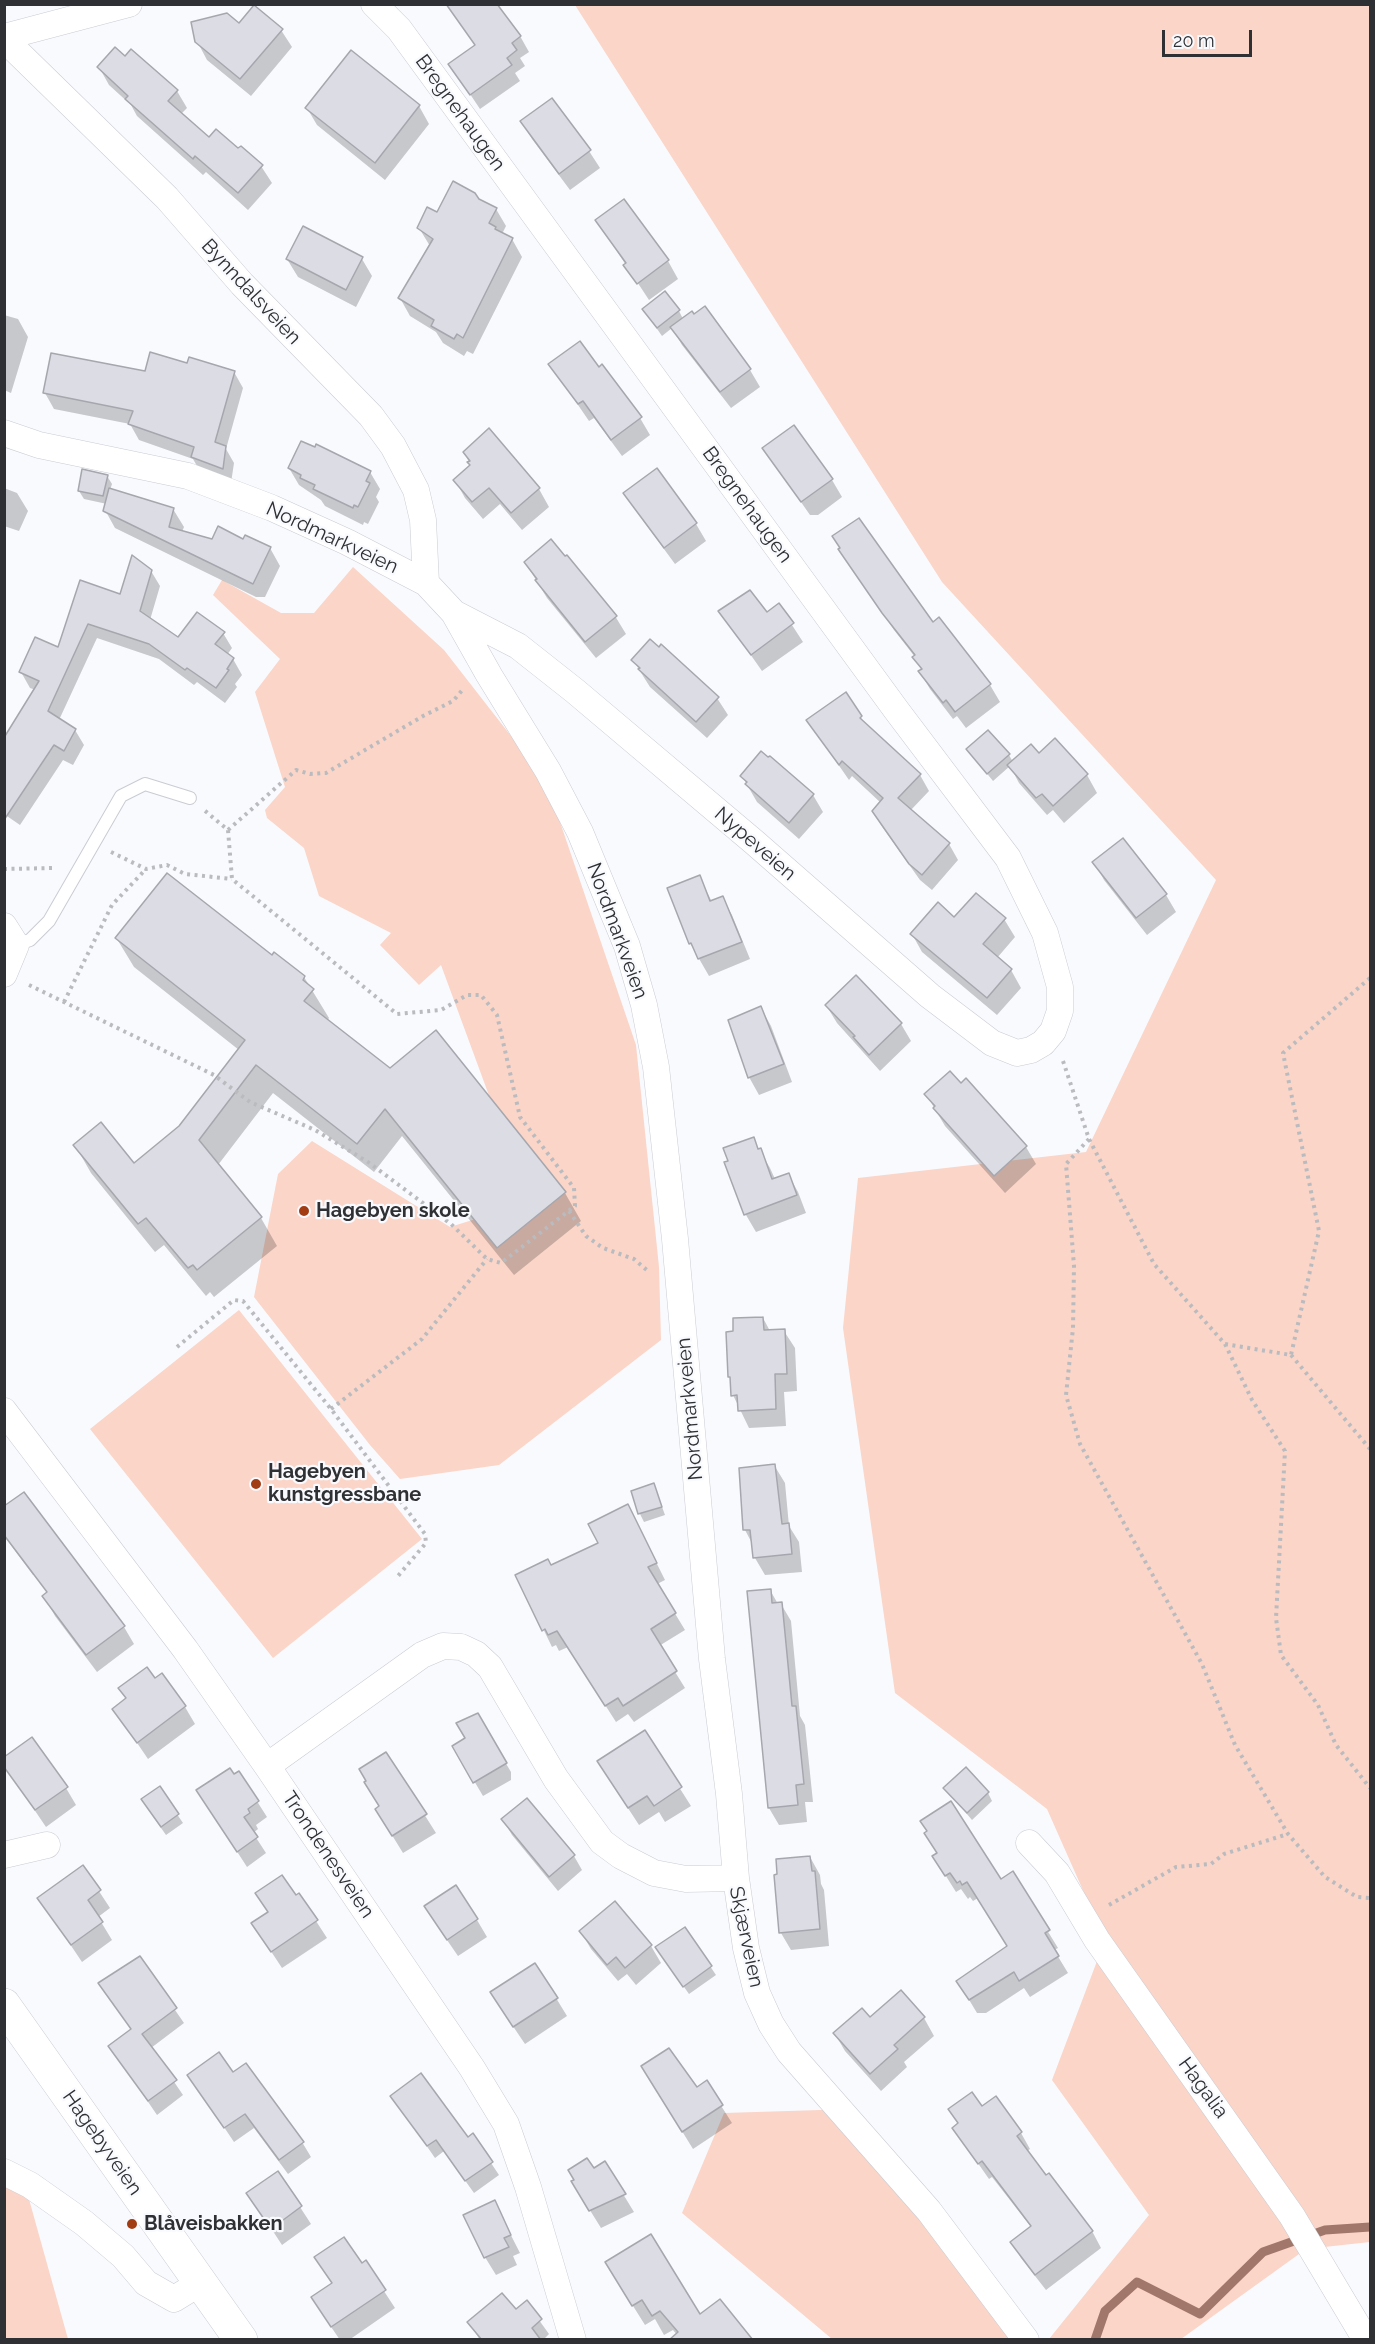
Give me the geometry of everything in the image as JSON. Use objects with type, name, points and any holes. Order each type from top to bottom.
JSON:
[{"type":"main road","name":"Hagebyveien","points":[[4,2005],[241,2340]]},
{"type":"street","points":[[4,38],[129,4]]},
{"type":"street","name":"Bregnehaugen","points":[[374,4],[399,29],[897,711],[1008,858],[1044,933],[1058,978],[1060,1011],[1053,1031]]},
{"type":"street","name":"Bynndalsveien","points":[[4,38],[167,198],[257,300],[370,416],[393,446],[416,490],[423,520],[426,583]]},
{"type":"street","name":"Nordmarkveien","points":[[4,433],[39,445],[188,476],[272,508],[347,542],[426,583],[454,613],[548,771],[580,832],[627,946],[644,1005],[656,1067],[678,1277],[707,1616],[729,1794],[736,1878]]},
{"type":"street","name":"Nypeveien","points":[[454,613],[518,646],[575,691],[754,842],[922,989],[992,1043],[1017,1053],[1031,1050],[1053,1031]]},
{"type":"street","points":[[5,973],[10,935]]},
{"type":"street","name":"Trondenesveien","points":[[4,1411],[184,1649],[267,1766],[460,2050],[506,2124],[575,2336]]},
{"type":"street","name":"Skjærveien","points":[[267,1766],[422,1655],[443,1646],[461,1647],[476,1654],[490,1667],[556,1779],[602,1842],[621,1856],[654,1873],[686,1879],[736,1878],[746,1948],[757,1993],[771,2025],[789,2052],[929,2211],[1026,2340]]},
{"type":"street","name":"Hagalia","points":[[1029,1844],[1057,1873],[1097,1941],[1292,2216],[1366,2340]]},
{"type":"street","points":[[4,1855],[47,1845]]},
{"type":"street","points":[[4,2172],[30,2185],[84,2223],[123,2256],[146,2283],[174,2299],[200,2283]]},
{"type":"lane","points":[[10,935],[30,940],[49,921],[121,796],[145,784],[190,798]]},
{"type":"path","points":[[228,830],[296,770],[310,774],[326,773],[453,701],[484,666]]},
{"type":"path","points":[[190,798],[228,830],[232,879]]},
{"type":"path","points":[[94,844],[146,869]]},
{"type":"path","points":[[5,973],[64,1002],[214,1075],[250,1101],[333,1140],[368,1162],[452,1224],[487,1259],[501,1263],[575,1206],[574,1188],[520,1117],[496,1015],[481,995],[467,995],[441,1010],[397,1014],[232,879],[185,874],[167,865],[146,869],[112,905],[64,1002]]},
{"type":"path","points":[[4,869],[80,869]]},
{"type":"path","points":[[1291,1355],[1319,1231],[1282,1053],[1371,978]]},
{"type":"path","points":[[1053,1031],[1089,1139],[1154,1264],[1225,1344],[1252,1400],[1285,1451],[1276,1618],[1281,1654],[1318,1706],[1336,1745],[1371,1788]]},
{"type":"path","points":[[1089,1139],[1066,1164],[1074,1266],[1073,1328],[1066,1395],[1080,1444],[1202,1664],[1235,1745],[1288,1834],[1325,1877],[1358,1897],[1371,1898]]},
{"type":"path","points":[[569,1211],[586,1236],[603,1248],[634,1259],[653,1275],[678,1277]]},
{"type":"path","points":[[331,1409],[422,1339],[487,1259]]},
{"type":"path","points":[[177,1347],[234,1300],[243,1301],[331,1409],[425,1534],[426,1543],[398,1576]]},
{"type":"path","points":[[1225,1344],[1291,1355],[1371,1449]]},
{"type":"path","points":[[1085,1919],[1176,1867],[1211,1864],[1224,1854],[1288,1834]]},
{"type":"shaded area","points":[[575,5],[1370,5],[1370,2242],[1306,2249],[1181,2339],[1049,2339],[1149,2215],[1052,2080],[1105,1940],[1047,1809],[895,1693],[843,1328],[858,1178],[1086,1152],[1216,880],[942,582]]},
{"type":"shaded area","points":[[353,567],[444,650],[546,781],[636,1045],[659,1267],[661,1340],[499,1465],[400,1479],[370,1445],[254,1297],[278,1174],[312,1141],[450,1227],[511,1208],[512,1158],[441,965],[419,985],[380,945],[391,933],[319,896],[304,848],[267,818],[265,810],[285,787],[255,692],[280,659],[213,595],[222,580],[281,613],[314,613]]},
{"type":"shaded area","name":"Hagebyen kunstgressbane","points":[[239,1310],[422,1539],[273,1658],[90,1429]]},
{"type":"shaded area","points":[[853,2109],[1038,2339],[832,2339],[682,2213],[724,2113]]},
{"type":"shaded area","points":[[4,2184],[27,2192],[68,2339],[5,2339]]},
{"type":"building","points":[[446,4],[497,4],[521,36],[512,43],[517,50],[507,58],[512,65],[470,95],[448,64],[475,45]]},
{"type":"building","points":[[254,5],[283,29],[240,79],[195,42],[191,22],[227,13],[239,23]]},
{"type":"building","points":[[115,47],[125,56],[131,49],[178,90],[168,101],[209,137],[216,129],[263,165],[238,193],[195,156],[193,159],[125,99],[128,96],[97,67]]},
{"type":"building","points":[[351,50],[420,105],[375,163],[305,108]]},
{"type":"building","points":[[552,98],[591,150],[559,174],[520,121]]},
{"type":"building","points":[[453,181],[497,208],[489,223],[496,227],[495,229],[513,238],[463,338],[457,334],[454,339],[431,326],[434,320],[398,298],[433,239],[417,228],[427,207],[437,212]]},
{"type":"building","points":[[624,199],[669,260],[637,284],[623,265],[626,263],[595,220]]},
{"type":"building","points":[[303,226],[363,257],[346,290],[286,259]]},
{"type":"building","points":[[665,291],[680,310],[657,328],[642,309]]},
{"type":"building","points":[[705,306],[751,369],[720,392],[670,327],[692,311],[694,314]]},
{"type":"building","points":[[580,341],[599,367],[602,364],[642,417],[611,440],[583,401],[578,404],[548,364]]},
{"type":"building","points":[[150,352],[187,363],[189,357],[235,371],[215,442],[226,446],[223,469],[191,457],[194,447],[128,424],[133,411],[43,393],[51,353],[145,371]]},
{"type":"building","points":[[794,425],[833,479],[801,502],[762,448]]},
{"type":"building","points":[[489,428],[540,488],[511,513],[489,488],[472,502],[453,480],[470,465],[467,462],[470,461],[463,452]]},
{"type":"building","points":[[301,441],[315,447],[316,444],[371,471],[366,481],[370,483],[358,507],[354,505],[353,508],[313,489],[315,485],[300,478],[301,475],[288,468]]},
{"type":"building","points":[[657,468],[697,523],[664,548],[623,493]]},
{"type":"building","points":[[82,469],[108,475],[103,496],[78,491]]},
{"type":"building","points":[[109,488],[174,508],[169,527],[212,539],[218,526],[243,539],[245,535],[271,547],[253,584],[103,511]]},
{"type":"building","points":[[859,518],[933,622],[939,617],[991,684],[955,712],[946,700],[943,703],[918,671],[922,669],[912,657],[915,655],[882,613],[838,549],[840,548],[832,536]]},
{"type":"building","points":[[551,539],[617,616],[585,642],[535,580],[537,579],[524,562]]},
{"type":"building","points":[[132,555],[152,570],[140,611],[178,637],[197,612],[225,632],[215,644],[234,658],[227,669],[229,670],[216,688],[187,668],[185,670],[149,644],[88,624],[48,711],[76,729],[64,751],[54,745],[4,820],[5,736],[39,681],[19,672],[35,637],[58,647],[80,580],[120,594]]},
{"type":"building","points":[[750,590],[767,612],[779,603],[794,623],[751,655],[718,611]]},
{"type":"building","points":[[650,639],[659,647],[661,644],[719,697],[696,722],[631,660]]},
{"type":"building","points":[[846,692],[862,716],[860,718],[921,774],[898,798],[950,843],[922,875],[909,864],[872,811],[883,798],[842,761],[839,765],[806,720]]},
{"type":"building","points":[[988,730],[1010,754],[987,774],[966,749]]},
{"type":"building","points":[[1055,738],[1088,774],[1053,806],[1042,794],[1036,798],[1007,765],[1031,744],[1039,753]]},
{"type":"building","points":[[761,751],[814,794],[789,823],[745,784],[747,782],[740,776]]},
{"type":"building","points":[[1123,838],[1167,894],[1136,918],[1092,862]]},
{"type":"building","points":[[167,873],[272,955],[274,952],[305,976],[303,980],[314,989],[304,1001],[390,1068],[436,1030],[566,1192],[497,1248],[385,1109],[357,1144],[256,1065],[199,1140],[262,1217],[197,1270],[193,1265],[188,1268],[146,1218],[138,1224],[73,1145],[101,1122],[134,1163],[179,1126],[245,1040],[115,938]]},
{"type":"building","points":[[700,875],[710,901],[723,896],[742,942],[698,959],[691,943],[689,944],[667,888]]},
{"type":"building","points":[[976,893],[1006,918],[983,944],[1012,969],[987,998],[910,934],[938,902],[954,917]]},
{"type":"building","points":[[856,975],[902,1023],[869,1055],[853,1037],[855,1036],[825,1005]]},
{"type":"building","points":[[761,1006],[784,1064],[748,1078],[728,1020]]},
{"type":"building","points":[[950,1071],[961,1083],[966,1078],[1027,1146],[994,1176],[933,1108],[935,1106],[924,1094]]},
{"type":"building","points":[[754,1137],[758,1149],[761,1148],[772,1179],[789,1173],[797,1195],[744,1215],[724,1162],[728,1161],[723,1148]]},
{"type":"building","points":[[763,1317],[764,1330],[785,1329],[787,1374],[775,1374],[776,1409],[738,1411],[737,1395],[731,1396],[730,1377],[728,1377],[726,1332],[733,1331],[733,1318]]},
{"type":"building","points":[[775,1464],[782,1524],[789,1523],[792,1554],[753,1558],[750,1530],[743,1530],[739,1468]]},
{"type":"building","points":[[654,1483],[662,1507],[638,1514],[631,1491]]},
{"type":"building","points":[[24,1492],[125,1626],[86,1655],[42,1596],[47,1592],[4,1535],[4,1506]]},
{"type":"building","points":[[628,1504],[657,1563],[648,1567],[676,1613],[651,1629],[677,1671],[623,1706],[618,1698],[605,1706],[557,1631],[548,1635],[545,1629],[542,1631],[515,1575],[548,1559],[551,1565],[598,1543],[588,1524]]},
{"type":"building","points":[[771,1589],[772,1603],[782,1602],[792,1706],[796,1706],[804,1784],[796,1785],[798,1805],[768,1808],[747,1591]]},
{"type":"building","points":[[147,1667],[155,1678],[162,1673],[186,1706],[137,1743],[112,1709],[126,1698],[118,1688]]},
{"type":"building","points":[[478,1713],[507,1763],[473,1783],[452,1746],[465,1738],[456,1723]]},
{"type":"building","points":[[645,1730],[682,1787],[654,1806],[647,1796],[628,1808],[597,1761]]},
{"type":"building","points":[[32,1737],[68,1787],[35,1810],[4,1767],[4,1757]]},
{"type":"building","points":[[386,1752],[427,1814],[392,1836],[375,1809],[379,1806],[359,1769]]},
{"type":"building","points":[[966,1767],[989,1792],[967,1813],[943,1788]]},
{"type":"building","points":[[230,1768],[234,1774],[239,1771],[259,1801],[248,1809],[250,1813],[244,1817],[258,1837],[237,1852],[196,1790]]},
{"type":"building","points":[[160,1786],[179,1814],[161,1827],[141,1799]]},
{"type":"building","points":[[527,1798],[575,1855],[549,1877],[501,1819]]},
{"type":"building","points":[[951,1801],[1001,1879],[1013,1871],[1050,1930],[1045,1933],[1059,1956],[1019,1981],[1014,1972],[969,2000],[956,1981],[1007,1946],[967,1882],[962,1885],[960,1881],[957,1883],[950,1873],[945,1876],[932,1856],[937,1853],[924,1833],[927,1831],[920,1821]]},
{"type":"building","points":[[810,1856],[812,1871],[815,1871],[820,1929],[779,1933],[774,1875],[777,1874],[776,1859]]},
{"type":"building","points":[[83,1865],[101,1890],[88,1900],[103,1922],[71,1945],[37,1898]]},
{"type":"building","points":[[282,1875],[296,1895],[299,1893],[318,1920],[271,1952],[251,1923],[268,1912],[255,1893]]},
{"type":"building","points":[[456,1885],[478,1919],[447,1940],[424,1906]]},
{"type":"building","points":[[615,1901],[652,1945],[625,1968],[616,1957],[607,1965],[579,1931]]},
{"type":"building","points":[[685,1927],[712,1966],[683,1987],[655,1947]]},
{"type":"building","points":[[140,1956],[177,2008],[142,2034],[177,2080],[148,2101],[108,2046],[131,2029],[98,1983]]},
{"type":"building","points":[[535,1963],[558,1998],[513,2027],[490,1992]]},
{"type":"building","points":[[901,1990],[925,2017],[894,2045],[898,2049],[870,2074],[833,2033],[862,2008],[870,2017]]},
{"type":"building","points":[[669,2048],[697,2087],[707,2080],[723,2105],[682,2132],[641,2066]]},
{"type":"building","points":[[219,2052],[233,2072],[246,2063],[304,2142],[279,2160],[245,2114],[224,2128],[187,2075]]},
{"type":"building","points":[[421,2073],[468,2137],[473,2133],[493,2162],[465,2181],[436,2140],[427,2146],[390,2096]]},
{"type":"building","points":[[972,2092],[982,2106],[996,2096],[1022,2132],[1017,2136],[1046,2175],[1049,2173],[1093,2231],[1035,2275],[1010,2242],[1031,2226],[982,2161],[978,2164],[952,2128],[958,2123],[948,2109]]},
{"type":"building","points":[[587,2158],[594,2168],[605,2161],[626,2194],[589,2211],[571,2181],[574,2180],[568,2170]]},
{"type":"building","points":[[278,2171],[302,2206],[271,2229],[246,2193]]},
{"type":"building","points":[[495,2200],[511,2235],[504,2238],[509,2247],[484,2258],[463,2215]]},
{"type":"building","points":[[651,2234],[700,2314],[720,2299],[753,2340],[669,2340],[678,2332],[660,2311],[652,2316],[642,2300],[632,2306],[605,2262]]},
{"type":"building","points":[[344,2237],[362,2263],[366,2260],[386,2290],[331,2327],[311,2297],[332,2283],[314,2257]]},
{"type":"building","points":[[502,2293],[516,2309],[527,2300],[542,2319],[532,2328],[541,2340],[482,2340],[467,2322]]},
{"type":"waterway","points":[[1095,2340],[1105,2311],[1137,2282],[1200,2314],[1263,2252],[1325,2230],[1370,2227]]},
{"type":"place","name":"Hagebyen skole","points":[[304,1211]]},
{"type":"place","name":"Hagebyen kunstgressbane","points":[[256,1484]]},
{"type":"place","name":"Blåveisbakken","points":[[132,2224]]}]
